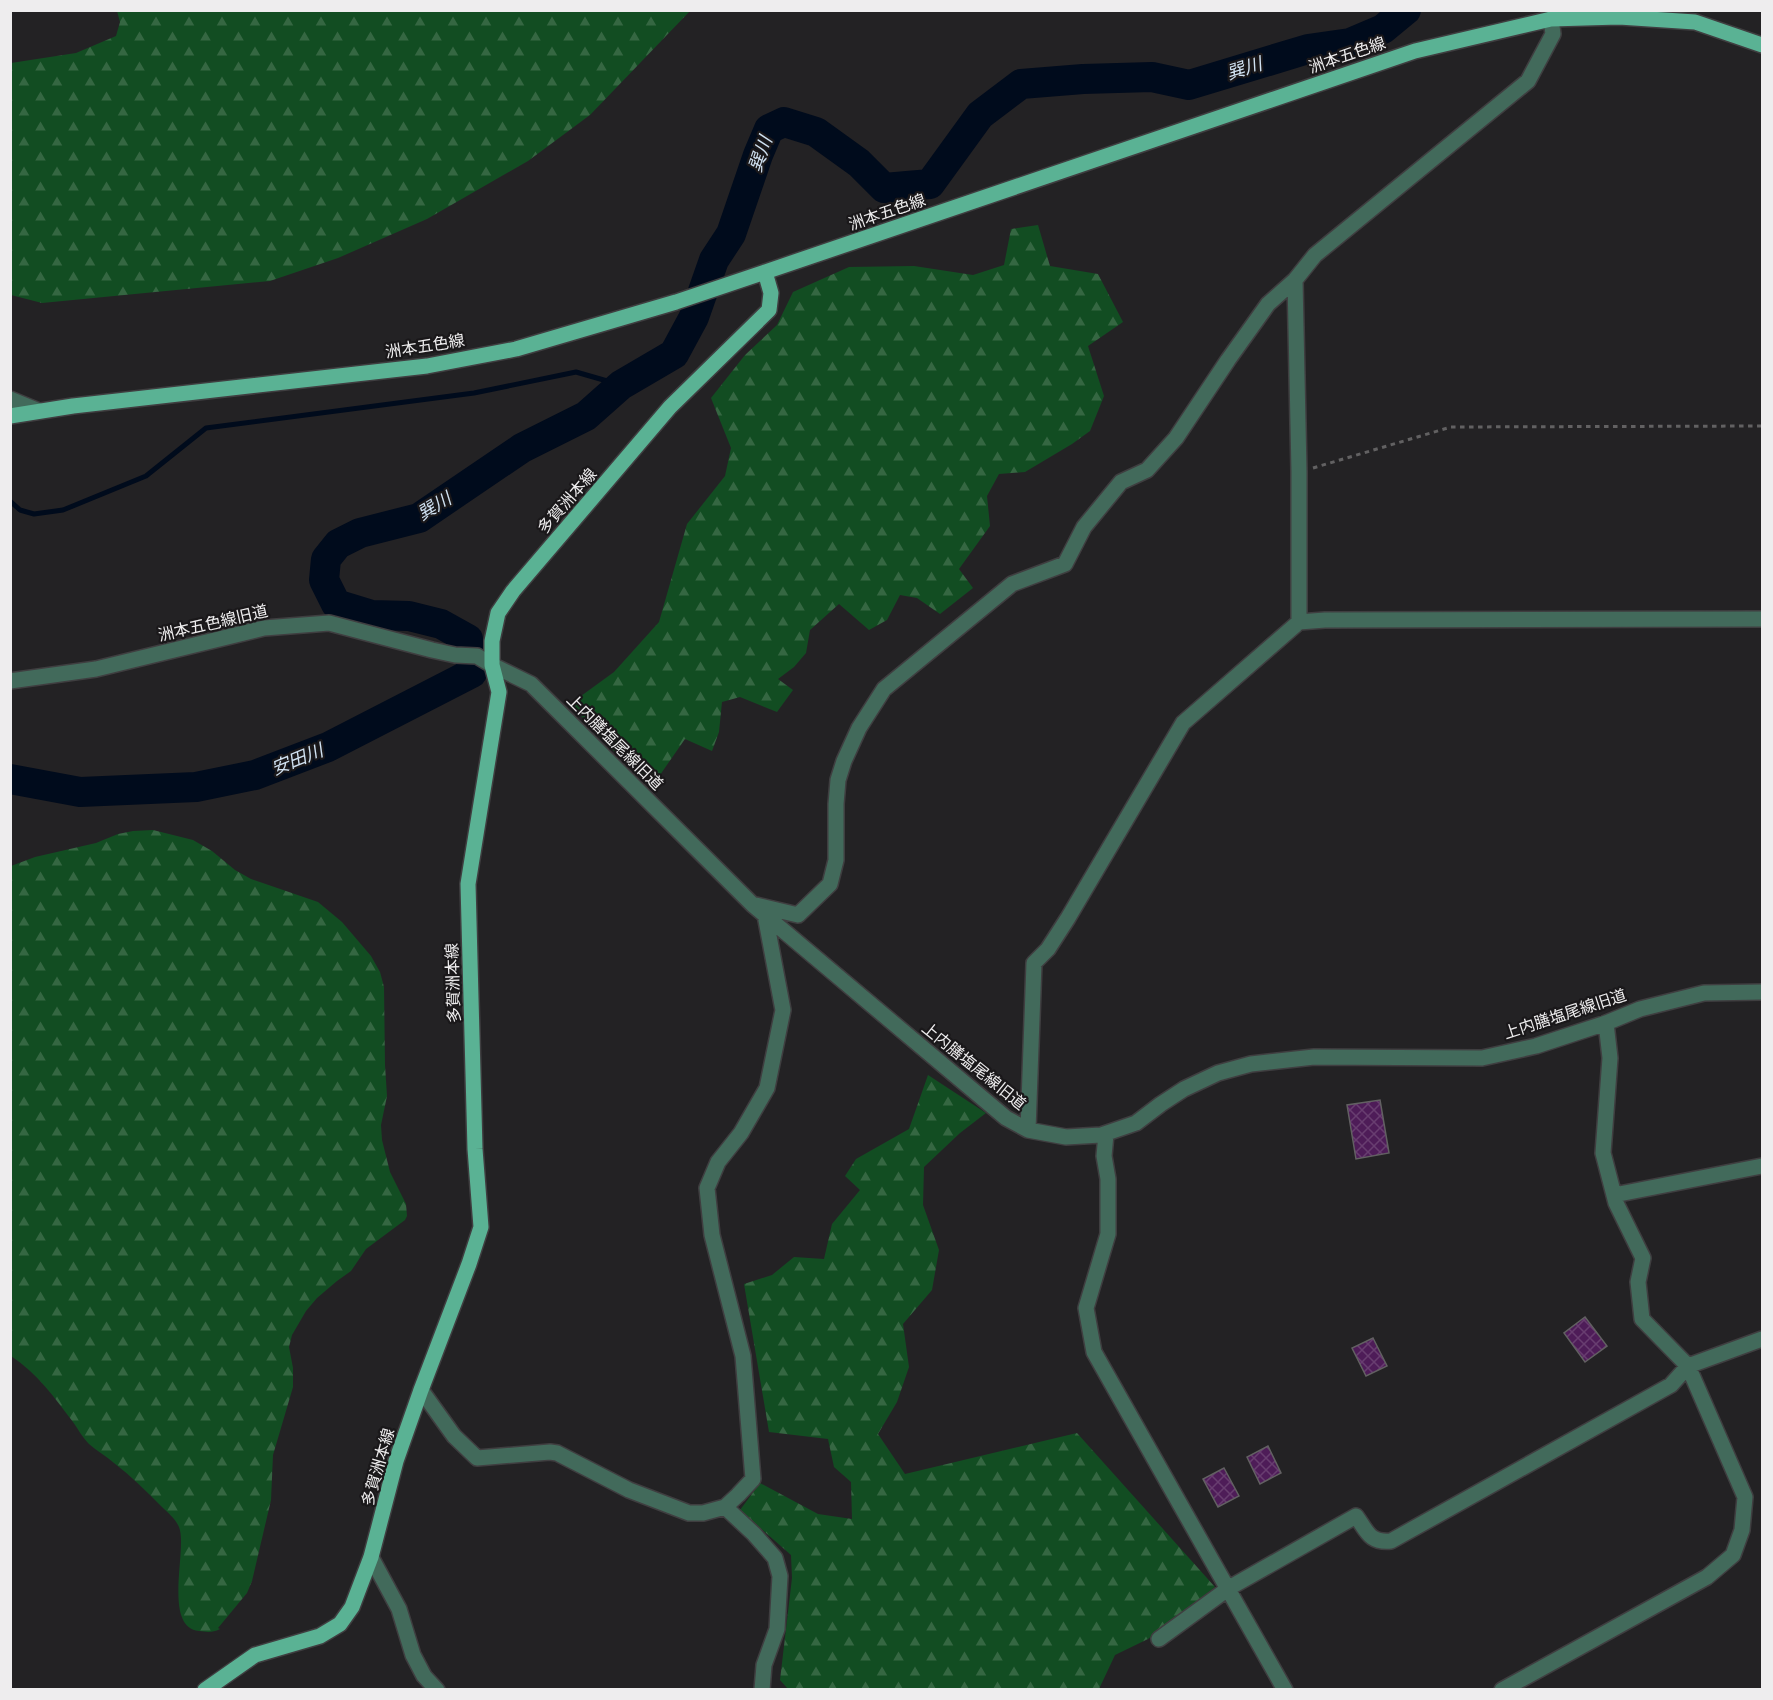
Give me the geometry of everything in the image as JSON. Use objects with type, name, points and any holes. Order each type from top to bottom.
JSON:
[{"type":"main road","name":"洲本五色線","points":[[10,416],[73,406],[427,366],[516,349],[676,302],[1414,51],[1551,19],[1620,14],[1695,22],[1762,45]]},
{"type":"main road","name":"多賀洲本線","points":[[205,1689],[255,1655],[320,1636],[340,1624],[352,1607],[372,1557],[396,1461],[470,1264],[481,1227],[475,1149],[468,884],[499,692],[492,665],[492,641],[498,613],[513,591],[670,407],[769,310],[771,294],[765,272]]},
{"type":"street","points":[[753,905],[798,915],[830,884],[836,860],[838,780],[859,728],[884,689],[1012,584],[1065,564],[1084,526],[1121,482],[1147,470],[1176,438],[1268,304],[1294,280],[1315,255],[1527,81],[1553,34],[1551,19]]},
{"type":"street","points":[[1294,280],[1299,471],[1299,622]]},
{"type":"street","points":[[10,399],[39,411]]},
{"type":"street","points":[[1028,1130],[1034,963],[1048,949],[1068,918],[1183,723],[1299,622],[1325,620],[1762,619]]},
{"type":"street","name":"洲本五色線旧道","points":[[10,681],[96,669],[264,628],[329,623],[455,655],[477,656],[492,665]]},
{"type":"street","name":"上内膳塩尾線旧道","points":[[492,665],[531,684],[753,905],[1006,1118],[1028,1130],[1066,1137],[1106,1134],[1136,1123],[1161,1104],[1193,1085],[1218,1073],[1251,1064],[1314,1057],[1482,1058],[1536,1046],[1640,1009],[1704,993],[1762,992]]},
{"type":"street","points":[[421,1390],[454,1436],[477,1458],[557,1453],[629,1490],[690,1513],[703,1513],[724,1507],[753,1479],[743,1356],[712,1235],[708,1188],[718,1162],[741,1132],[762,1097],[769,1077],[783,1010],[765,915]]},
{"type":"street","points":[[1502,1689],[1707,1577],[1734,1555],[1742,1530],[1745,1497],[1688,1366],[1642,1319],[1638,1282],[1643,1258],[1616,1203],[1603,1153],[1610,1058],[1606,1023]]},
{"type":"street","points":[[1106,1134],[1104,1156],[1108,1179],[1108,1234],[1086,1308],[1094,1352],[1285,1689]]},
{"type":"street","points":[[1614,1195],[1762,1166]]},
{"type":"street","points":[[1159,1639],[1229,1588],[1356,1516],[1372,1538],[1380,1542],[1390,1541],[1671,1385],[1688,1366],[1762,1339]]},
{"type":"street","points":[[724,1507],[776,1558],[780,1576],[777,1629],[764,1665],[762,1689]]},
{"type":"street","points":[[372,1557],[399,1609],[413,1655],[424,1676],[437,1689]]},
{"type":"path","points":[[1299,471],[1451,427],[1762,426]]},
{"type":"green space","points":[[117,10],[690,11],[590,115],[528,161],[427,219],[338,258],[270,281],[42,303],[11,295],[11,63],[76,53],[116,36],[120,22]]},
{"type":"green space","points":[[1038,225],[1050,266],[1098,274],[1123,322],[1088,346],[1104,396],[1090,431],[1025,472],[999,474],[987,496],[990,526],[959,569],[973,588],[940,614],[917,598],[900,595],[887,620],[869,630],[839,604],[810,630],[806,653],[794,667],[778,679],[793,690],[777,712],[740,697],[722,702],[719,732],[712,751],[685,739],[653,785],[614,751],[570,704],[614,672],[659,622],[687,524],[725,476],[731,448],[711,398],[745,355],[777,325],[793,292],[849,267],[914,266],[973,275],[1004,265],[1011,229]]},
{"type":"green space","points":[[153,830],[193,840],[251,879],[318,902],[342,922],[371,956],[380,972],[384,987],[387,1096],[381,1125],[382,1140],[390,1172],[406,1204],[407,1216],[405,1220],[366,1249],[351,1271],[317,1298],[306,1311],[292,1335],[289,1347],[293,1368],[293,1387],[273,1455],[271,1500],[252,1581],[247,1593],[218,1628],[220,1629],[210,1632],[199,1631],[188,1626],[182,1616],[178,1585],[181,1537],[175,1521],[132,1478],[89,1444],[45,1386],[11,1356],[11,866],[35,857],[96,843],[118,834]]},
{"type":"green space","points":[[928,1075],[986,1113],[960,1133],[924,1167],[923,1205],[939,1250],[932,1290],[903,1324],[909,1367],[897,1402],[878,1434],[905,1474],[1077,1433],[1215,1587],[1148,1639],[1115,1655],[1099,1689],[788,1689],[780,1680],[792,1578],[791,1555],[740,1510],[760,1483],[818,1514],[852,1519],[851,1482],[834,1467],[828,1439],[769,1432],[744,1284],[772,1275],[794,1257],[824,1259],[832,1224],[860,1190],[845,1176],[856,1159],[909,1129]]},
{"type":"building","points":[[1380,1100],[1389,1153],[1356,1159],[1347,1105]]},
{"type":"building","points":[[1585,1317],[1607,1346],[1585,1362],[1564,1333]]},
{"type":"building","points":[[1373,1338],[1387,1366],[1366,1376],[1352,1348]]},
{"type":"building","points":[[1268,1446],[1281,1473],[1260,1484],[1247,1457]]},
{"type":"building","points":[[1224,1468],[1239,1496],[1218,1507],[1203,1479]]},
{"type":"waterway","name":"巽川","points":[[10,779],[80,792],[196,787],[255,775],[328,747],[472,673],[468,639],[441,624],[409,616],[372,615],[336,604],[324,580],[326,559],[338,544],[360,533],[419,518],[522,448],[586,416],[621,385],[674,354],[694,317],[714,260],[731,234],[769,129],[784,122],[816,132],[859,163],[884,188],[930,184],[980,115],[1021,84],[1152,77],[1189,85],[1308,49],[1350,43],[1383,29],[1406,10]]},
{"type":"waterway","points":[[10,501],[20,510],[34,514],[63,510],[146,476],[206,428],[474,393],[576,372],[621,385]]},
{"type":"water label","name":"安田川","points":[[297,759]]}]
